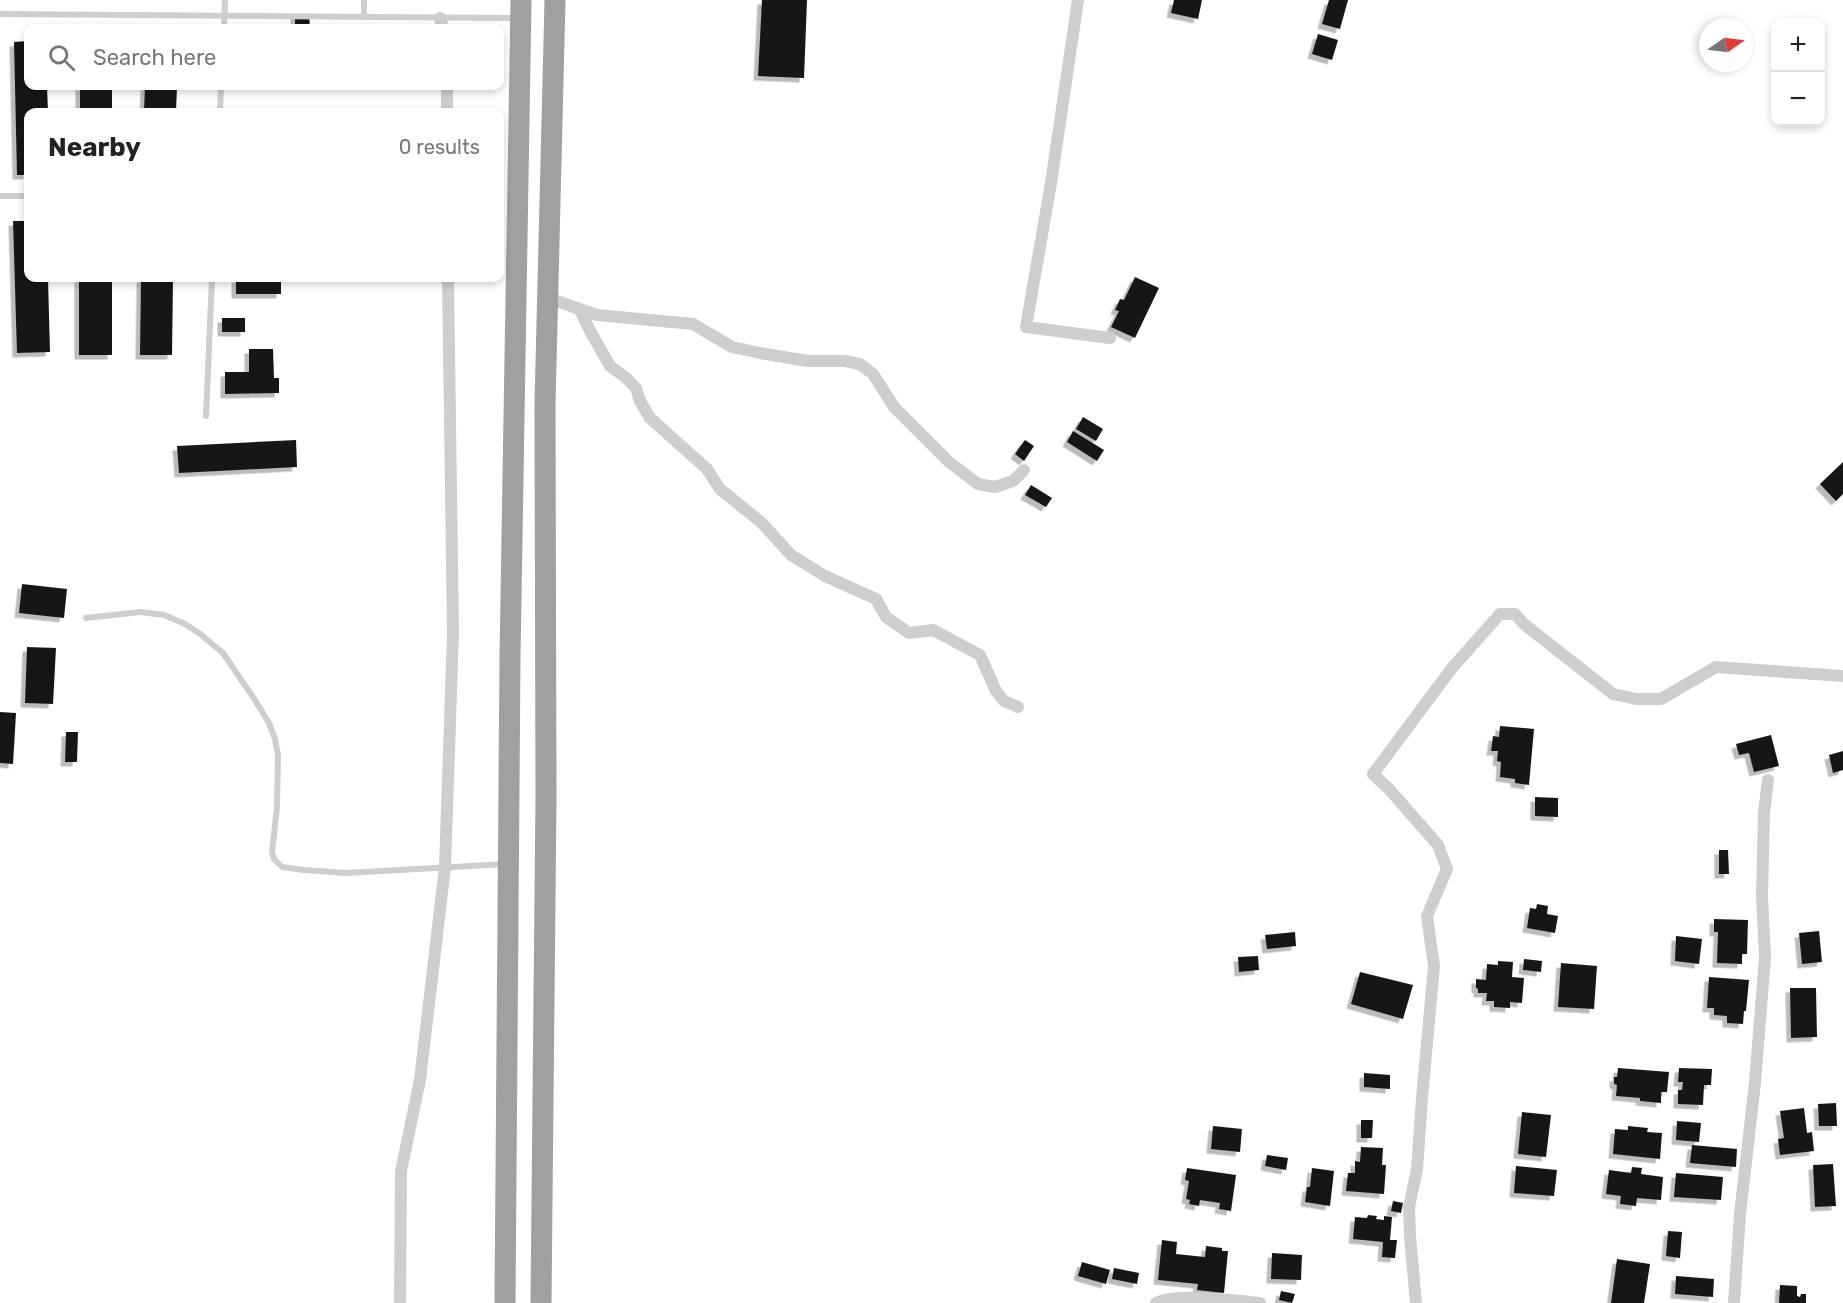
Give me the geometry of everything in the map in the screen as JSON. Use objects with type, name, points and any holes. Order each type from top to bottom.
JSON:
[{"type":"highway","points":[[541,1303],[546,821],[545,404],[555,0]]},
{"type":"highway","points":[[506,1303],[511,633],[521,9]]},
{"type":"street","points":[[1078,0],[1051,183],[1026,327],[1110,339]]},
{"type":"street","points":[[447,90],[447,108]]},
{"type":"street","points":[[400,1303],[400,1171],[420,1080],[444,867],[453,633],[448,282]]},
{"type":"street","points":[[548,298],[597,315],[693,324],[732,347],[760,353],[860,364],[873,374],[894,407],[949,462],[978,484],[995,487],[1013,481],[1024,470]]},
{"type":"street","points":[[580,310],[610,366],[636,388],[640,401],[650,418],[707,469],[720,489],[762,523],[791,555],[825,576],[876,599],[886,617],[909,633],[933,630],[980,655],[996,691],[1004,701],[1018,707]]},
{"type":"street","points":[[1416,1303],[1410,1236],[1410,1207],[1417,1169],[1434,966],[1427,915],[1446,869],[1438,845],[1373,774],[1452,668],[1500,614],[1515,614],[1524,624],[1613,694],[1636,699],[1661,699],[1716,667],[1843,676]]},
{"type":"street","points":[[1734,1303],[1740,1215],[1755,1083],[1765,957],[1762,896],[1764,813],[1768,780]]},
{"type":"street","points":[[1156,1303],[1161,1300],[1187,1298],[1260,1303]]},
{"type":"lane","points":[[224,24],[225,0]]},
{"type":"lane","points":[[364,0],[364,17]]},
{"type":"lane","points":[[0,14],[364,17],[442,23],[521,9]]},
{"type":"lane","points":[[220,108],[221,90]]},
{"type":"lane","points":[[0,196],[24,196]]},
{"type":"lane","points":[[206,416],[212,282]]},
{"type":"lane","points":[[86,618],[140,612],[164,615],[199,633],[223,653],[269,723],[274,739],[278,755],[277,807],[272,852],[274,859],[282,867],[346,873],[476,867],[509,863]]},
{"type":"building","points":[[762,0],[807,0],[804,78],[758,76]]},
{"type":"building","points":[[1174,0],[1202,0],[1198,19],[1171,13]]},
{"type":"building","points":[[1329,0],[1348,0],[1340,29],[1322,24]]},
{"type":"building","points":[[295,14],[309,14],[310,24],[295,24]]},
{"type":"building","points":[[1318,34],[1338,40],[1332,60],[1312,54]]},
{"type":"building","points":[[24,41],[24,90],[47,90],[48,108],[24,108],[24,175],[17,175],[14,42]]},
{"type":"building","points":[[80,90],[112,90],[112,108],[80,108]]},
{"type":"building","points":[[145,90],[177,90],[176,108],[144,108]]},
{"type":"building","points":[[13,221],[24,221],[24,282],[48,282],[50,352],[17,353]]},
{"type":"building","points":[[1135,277],[1159,288],[1135,338],[1111,327],[1119,311],[1115,310],[1120,299],[1124,300]]},
{"type":"building","points":[[79,282],[112,282],[112,355],[79,355]]},
{"type":"building","points":[[141,282],[173,282],[172,355],[140,355]]},
{"type":"building","points":[[236,282],[281,282],[281,294],[236,294]]},
{"type":"building","points":[[222,318],[245,318],[245,332],[222,332]]},
{"type":"building","points":[[249,349],[273,349],[274,378],[279,378],[279,393],[225,394],[225,372],[249,372]]},
{"type":"building","points":[[1083,417],[1103,429],[1096,441],[1076,429]]},
{"type":"building","points":[[1073,431],[1104,450],[1097,461],[1067,442]]},
{"type":"building","points":[[296,440],[297,467],[179,473],[177,446]]},
{"type":"building","points":[[1025,440],[1034,446],[1024,461],[1015,454]]},
{"type":"building","points":[[1843,462],[1843,494],[1836,501],[1820,484]]},
{"type":"building","points":[[1031,485],[1052,498],[1046,507],[1025,495]]},
{"type":"building","points":[[22,584],[67,589],[64,618],[19,613]]},
{"type":"building","points":[[27,647],[56,648],[53,704],[25,703]]},
{"type":"building","points":[[0,712],[16,713],[13,764],[0,763]]},
{"type":"building","points":[[1500,726],[1534,729],[1529,785],[1515,783],[1515,779],[1500,777],[1501,762],[1497,761],[1498,751],[1491,751],[1493,736],[1499,737]]},
{"type":"building","points":[[66,732],[78,732],[77,762],[65,762]]},
{"type":"building","points":[[1771,735],[1779,766],[1754,772],[1749,753],[1739,755],[1736,744]]},
{"type":"building","points":[[1843,751],[1843,770],[1833,773],[1829,755]]},
{"type":"building","points":[[1535,797],[1558,798],[1558,817],[1535,816]]},
{"type":"building","points":[[1719,850],[1728,850],[1729,874],[1719,874]]},
{"type":"building","points":[[1537,904],[1548,906],[1547,914],[1558,916],[1555,933],[1527,928],[1530,908],[1536,909]]},
{"type":"building","points":[[1714,919],[1748,920],[1747,954],[1742,954],[1742,964],[1717,963],[1718,932],[1714,932]]},
{"type":"building","points":[[1819,931],[1822,962],[1802,964],[1799,933]]},
{"type":"building","points":[[1295,932],[1296,946],[1267,949],[1265,935]]},
{"type":"building","points":[[1676,936],[1702,939],[1699,964],[1675,961]]},
{"type":"building","points":[[1258,956],[1259,970],[1239,972],[1238,957]]},
{"type":"building","points":[[1524,959],[1542,961],[1541,972],[1523,970]]},
{"type":"building","points":[[1498,961],[1513,962],[1512,977],[1524,978],[1522,1003],[1510,1002],[1510,1008],[1494,1007],[1494,1001],[1486,1001],[1487,993],[1478,993],[1476,988],[1476,979],[1486,980],[1487,964],[1498,965]]},
{"type":"building","points":[[1561,963],[1597,966],[1594,1009],[1558,1007]]},
{"type":"building","points":[[1360,972],[1413,985],[1403,1019],[1351,1004]]},
{"type":"building","points":[[1709,977],[1749,980],[1743,1024],[1727,1023],[1727,1016],[1714,1015],[1714,1008],[1707,1008]]},
{"type":"building","points":[[1790,988],[1816,988],[1817,1037],[1791,1038]]},
{"type":"building","points":[[1618,1068],[1669,1072],[1667,1092],[1661,1092],[1661,1103],[1616,1096],[1617,1085],[1614,1084],[1614,1077],[1617,1077]]},
{"type":"building","points":[[1679,1068],[1712,1069],[1711,1085],[1704,1085],[1703,1105],[1678,1104],[1678,1090],[1682,1090],[1683,1082],[1678,1082]]},
{"type":"building","points":[[1364,1073],[1390,1075],[1390,1089],[1364,1087]]},
{"type":"building","points":[[1836,1103],[1837,1126],[1819,1126],[1818,1104]]},
{"type":"building","points":[[1804,1108],[1807,1133],[1812,1132],[1814,1151],[1780,1155],[1778,1139],[1784,1138],[1780,1111]]},
{"type":"building","points":[[1522,1112],[1551,1115],[1546,1157],[1518,1154]]},
{"type":"building","points":[[1361,1120],[1373,1120],[1372,1138],[1361,1138]]},
{"type":"building","points":[[1677,1121],[1701,1123],[1699,1142],[1676,1140]]},
{"type":"building","points":[[1213,1126],[1242,1129],[1240,1152],[1211,1149]]},
{"type":"building","points":[[1628,1126],[1648,1128],[1647,1132],[1662,1133],[1660,1159],[1613,1154],[1615,1129],[1628,1130]]},
{"type":"building","points":[[1692,1145],[1737,1149],[1736,1167],[1690,1163]]},
{"type":"building","points":[[1361,1147],[1383,1148],[1382,1165],[1386,1165],[1384,1194],[1346,1191],[1348,1173],[1355,1173],[1355,1161],[1360,1162]]},
{"type":"building","points":[[1267,1155],[1288,1158],[1286,1170],[1265,1166]]},
{"type":"building","points":[[1833,1164],[1836,1206],[1815,1207],[1813,1165]]},
{"type":"building","points":[[1516,1166],[1557,1170],[1554,1196],[1514,1193]]},
{"type":"building","points":[[1632,1167],[1642,1168],[1641,1174],[1663,1177],[1661,1200],[1637,1198],[1636,1206],[1620,1204],[1621,1196],[1606,1194],[1609,1170],[1631,1173]]},
{"type":"building","points":[[1187,1168],[1236,1175],[1231,1211],[1219,1209],[1220,1203],[1200,1200],[1199,1206],[1189,1204],[1190,1200],[1186,1199],[1189,1181],[1185,1180]]},
{"type":"building","points":[[1312,1168],[1334,1171],[1330,1206],[1305,1202],[1307,1187],[1310,1187]]},
{"type":"building","points":[[1676,1173],[1723,1177],[1721,1200],[1674,1197]]},
{"type":"building","points":[[1393,1201],[1403,1203],[1401,1213],[1391,1211]]},
{"type":"building","points":[[1368,1215],[1384,1220],[1384,1216],[1392,1217],[1390,1240],[1397,1240],[1395,1258],[1382,1257],[1383,1242],[1353,1239],[1355,1217],[1367,1218]]},
{"type":"building","points":[[1668,1231],[1682,1232],[1680,1258],[1666,1256]]},
{"type":"building","points":[[1162,1240],[1177,1242],[1176,1254],[1205,1257],[1206,1246],[1228,1251],[1224,1293],[1197,1290],[1198,1284],[1158,1280]]},
{"type":"building","points":[[1272,1253],[1302,1255],[1301,1280],[1271,1279]]},
{"type":"building","points":[[1617,1259],[1650,1264],[1644,1303],[1611,1303]]},
{"type":"building","points":[[1082,1262],[1110,1270],[1106,1284],[1078,1276]]},
{"type":"building","points":[[1114,1268],[1139,1273],[1137,1284],[1112,1279]]},
{"type":"building","points":[[1676,1276],[1714,1279],[1713,1297],[1675,1294]]},
{"type":"building","points":[[1780,1285],[1797,1286],[1797,1296],[1806,1294],[1806,1303],[1779,1303]]},
{"type":"building","points":[[1281,1291],[1295,1294],[1292,1303],[1279,1300]]}]
